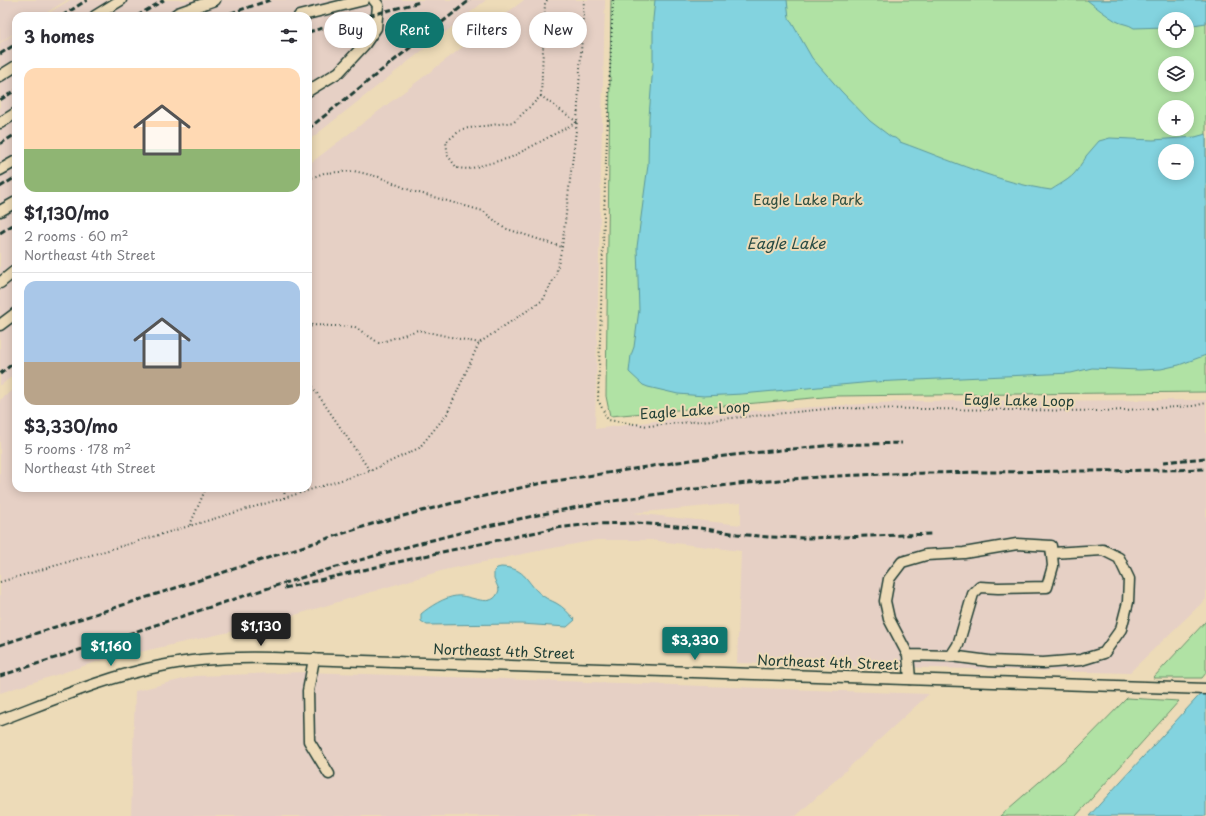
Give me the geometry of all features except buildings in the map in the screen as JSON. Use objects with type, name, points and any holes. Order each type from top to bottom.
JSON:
[{"type":"street","points":[[101,12],[120,0]]},
{"type":"street","points":[[181,12],[215,0]]},
{"type":"street","points":[[312,13],[364,0]]},
{"type":"street","points":[[312,89],[339,72],[365,44],[376,28],[378,5],[374,0]]},
{"type":"street","points":[[0,76],[12,68]]},
{"type":"street","points":[[0,123],[12,116]]},
{"type":"street","points":[[0,170],[12,163]]},
{"type":"street","points":[[0,211],[12,204]]},
{"type":"street","points":[[0,283],[12,273]]},
{"type":"street","points":[[0,325],[12,316]]},
{"type":"street","points":[[910,679],[908,655],[889,619],[885,601],[889,579],[902,562],[926,555],[964,553],[1017,544],[1051,546],[1053,566],[1047,587],[980,588],[973,594],[958,645],[951,656]]},
{"type":"street","points":[[908,655],[951,656],[989,661],[1043,663],[1081,660],[1104,653],[1121,628],[1128,602],[1129,579],[1119,558],[1103,550],[1052,552]]},
{"type":"street","name":"Northeast 4th Street","points":[[0,720],[97,683],[130,673],[163,665],[233,658],[314,659],[1206,689]]},
{"type":"street","points":[[314,659],[308,691],[309,741],[329,774]]},
{"type":"path","points":[[547,0],[545,3],[541,96],[514,122],[462,129],[446,142],[448,156],[457,168],[468,169],[482,166],[510,158],[577,122]]},
{"type":"path","points":[[312,489],[370,471],[419,448],[447,414],[479,343],[543,300],[556,274],[562,247],[577,122],[584,0]]},
{"type":"path","name":"Eagle Lake Loop","points":[[613,0],[604,192],[598,400],[608,420],[648,426],[837,408],[1105,411],[1194,406],[1206,403]]},
{"type":"path","points":[[541,96],[577,122]]},
{"type":"path","points":[[312,178],[324,174],[354,171],[379,177],[412,191],[483,211],[504,228],[562,247]]},
{"type":"path","points":[[312,325],[354,327],[379,343],[418,330],[479,343]]},
{"type":"path","points":[[312,386],[370,471]]},
{"type":"path","points":[[189,526],[204,492]]},
{"type":"path","points":[[284,498],[285,492]]},
{"type":"path","points":[[0,582],[303,492]]},
{"type":"shaded area","points":[[0,0],[67,0],[48,12],[12,12],[12,34],[0,42]]},
{"type":"shaded area","points":[[70,0],[486,0],[471,12],[452,12],[452,27],[444,33],[444,12],[385,12],[385,48],[425,48],[312,138],[312,12],[50,12]]},
{"type":"shaded area","points":[[524,0],[605,0],[595,429],[715,413],[911,401],[1206,400],[1206,599],[1129,673],[737,663],[741,551],[650,540],[597,540],[444,570],[265,624],[99,661],[0,693],[0,400],[12,391],[12,492],[312,492],[312,162],[461,48],[521,48],[521,12],[508,12]],"holes":[[[741,503],[741,525],[633,513]]]},
{"type":"shaded area","points":[[12,36],[12,376],[0,386],[0,43]]},
{"type":"shaded area","points":[[307,672],[929,694],[796,816],[131,816],[135,691],[195,676]]},
{"type":"green space","name":"Eagle Lake","points":[[611,0],[1206,0],[1206,392],[835,396],[610,416],[606,396]]},
{"type":"green space","points":[[1206,621],[1206,673],[1202,678],[1153,678]]},
{"type":"green space","points":[[1127,698],[1179,701],[1076,816],[1000,816],[1077,749]]},
{"type":"water","name":"Eagle Lake","points":[[655,0],[787,0],[789,18],[812,58],[870,121],[900,142],[1012,182],[1051,190],[1075,173],[1086,156],[1099,141],[1110,138],[1153,140],[1195,137],[1206,134],[1206,355],[1179,365],[1161,369],[1139,370],[1092,368],[1071,373],[873,382],[742,394],[704,396],[678,394],[643,385],[629,372],[639,310],[637,247],[648,165],[649,117],[653,65],[653,19]]},
{"type":"water","points":[[1087,0],[1206,0],[1206,23],[1194,25],[1194,12],[1158,12],[1158,27],[1134,28],[1116,21]]},
{"type":"water","points":[[501,567],[510,568],[521,573],[537,591],[562,606],[575,620],[567,627],[521,624],[427,625],[421,621],[421,614],[424,611],[447,598],[462,596],[486,601],[492,600],[499,590],[494,578],[494,571]]},
{"type":"water","points":[[1206,688],[1206,816],[1089,816]]},
{"type":"railway","points":[[68,12],[87,0]]},
{"type":"railway","points":[[144,12],[164,0]]},
{"type":"railway","points":[[234,12],[270,0]]},
{"type":"railway","points":[[312,126],[470,0]]},
{"type":"railway","points":[[312,31],[420,2]]},
{"type":"railway","points":[[0,54],[12,46]]},
{"type":"railway","points":[[0,100],[12,92]]},
{"type":"railway","points":[[0,144],[12,136]]},
{"type":"railway","points":[[0,187],[12,180]]},
{"type":"railway","points":[[0,233],[12,226]]},
{"type":"railway","points":[[0,374],[12,364]]},
{"type":"railway","points":[[0,645],[372,524],[453,503],[542,483],[698,459],[834,445],[902,443]]},
{"type":"railway","points":[[1163,462],[1206,458]]},
{"type":"railway","points":[[0,676],[342,565],[504,522],[613,501],[716,486],[832,476],[1206,469]]},
{"type":"railway","points":[[284,588],[556,528],[591,524],[638,523],[700,528],[769,537],[809,538],[933,534]]},
{"type":"park label","name":"Eagle Lake Park","points":[[808,199]]}]
